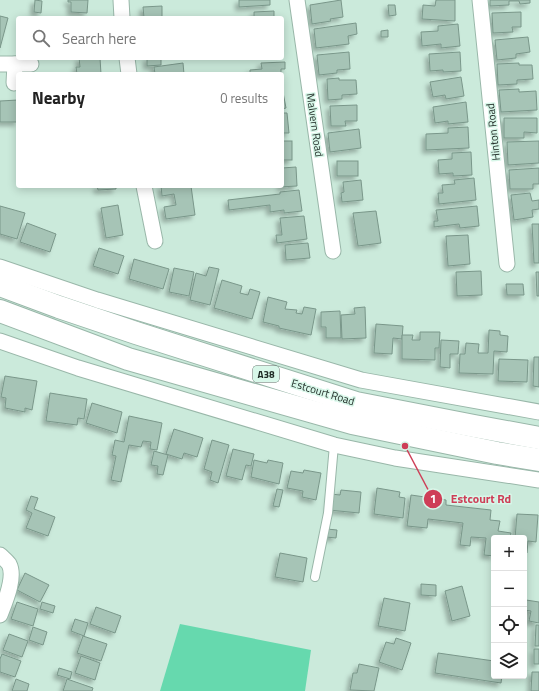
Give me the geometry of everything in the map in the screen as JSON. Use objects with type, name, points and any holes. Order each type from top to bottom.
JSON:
[{"type":"main road","name":"Estcourt Road","points":[[0,285],[136,333],[356,402],[539,438]]},
{"type":"main road","name":"Estcourt Road","points":[[0,311],[128,359],[352,423],[497,453],[539,460]]},
{"type":"street","points":[[121,0],[122,16]]},
{"type":"street","name":"Malvern Road","points":[[297,0],[333,251]]},
{"type":"street","name":"Hinton Road","points":[[480,0],[507,264]]},
{"type":"street","points":[[127,60],[129,72]]},
{"type":"street","points":[[14,83],[7,64],[31,64]]},
{"type":"street","points":[[144,188],[155,241]]},
{"type":"street","name":"Estcourt Road","points":[[0,267],[97,300],[361,380],[539,412]]},
{"type":"street","points":[[0,341],[86,370],[334,445],[395,458],[539,480]]},
{"type":"street","points":[[0,555],[9,564],[11,573],[6,598],[0,615]]},
{"type":"lane","points":[[314,578],[328,513],[334,445]]},
{"type":"green space","points":[[180,624],[311,650],[305,691],[160,691]]},
{"type":"building","points":[[35,0],[42,1],[41,13],[34,12]]},
{"type":"building","points":[[68,0],[88,0],[87,13],[71,12],[71,2],[68,2]]},
{"type":"building","points":[[239,0],[270,0],[270,5],[239,7]]},
{"type":"building","points":[[341,0],[343,17],[330,19],[331,21],[312,24],[310,5]]},
{"type":"building","points":[[436,0],[455,0],[455,21],[422,19],[423,5],[435,6]]},
{"type":"building","points":[[490,0],[530,0],[530,3],[520,4],[519,1],[509,1],[509,5],[490,6]]},
{"type":"building","points":[[388,5],[395,5],[396,15],[389,16]]},
{"type":"building","points":[[162,6],[162,16],[144,16],[143,7]]},
{"type":"building","points":[[274,11],[274,16],[254,16],[254,12]]},
{"type":"building","points":[[521,12],[521,27],[512,27],[513,32],[493,33],[492,13]]},
{"type":"building","points":[[0,16],[8,18],[0,48]]},
{"type":"building","points":[[356,23],[357,34],[348,36],[349,44],[316,48],[314,29]]},
{"type":"building","points":[[458,24],[460,46],[441,48],[441,44],[422,46],[421,32],[438,31],[438,26]]},
{"type":"building","points":[[388,30],[388,37],[381,37],[381,31]]},
{"type":"building","points":[[528,37],[530,52],[516,54],[516,58],[497,60],[495,40]]},
{"type":"building","points":[[349,52],[350,69],[337,70],[337,73],[319,75],[317,55]]},
{"type":"building","points":[[460,52],[461,71],[430,71],[429,54]]},
{"type":"building","points":[[79,60],[100,60],[101,72],[77,72],[76,67],[80,67]]},
{"type":"building","points":[[147,60],[161,60],[161,65],[147,66]]},
{"type":"building","points":[[285,62],[285,69],[281,69],[281,72],[250,72],[250,70],[262,69],[261,63]]},
{"type":"building","points":[[183,63],[184,72],[155,72],[154,67]]},
{"type":"building","points":[[519,63],[519,65],[532,65],[533,79],[517,80],[517,84],[498,85],[497,64]]},
{"type":"building","points":[[461,77],[464,96],[446,99],[445,95],[433,97],[430,82]]},
{"type":"building","points":[[339,78],[339,80],[356,80],[357,94],[342,95],[342,99],[328,100],[327,79]]},
{"type":"building","points":[[519,89],[519,92],[536,91],[537,110],[501,112],[499,90]]},
{"type":"building","points":[[284,98],[286,108],[284,108]]},
{"type":"building","points":[[16,100],[16,122],[0,122],[0,101]]},
{"type":"building","points":[[466,102],[468,122],[448,124],[448,121],[435,123],[433,107]]},
{"type":"building","points":[[357,105],[357,121],[345,121],[346,126],[331,126],[330,106]]},
{"type":"building","points":[[284,113],[287,113],[289,133],[284,133]]},
{"type":"building","points":[[504,118],[537,118],[537,133],[524,132],[524,138],[504,138]]},
{"type":"building","points":[[468,127],[469,148],[426,150],[426,134],[448,133],[448,128]]},
{"type":"building","points":[[359,129],[361,148],[330,152],[328,133]]},
{"type":"building","points":[[284,141],[292,141],[292,160],[284,160]]},
{"type":"building","points":[[539,141],[539,163],[508,165],[507,142]]},
{"type":"building","points":[[471,152],[472,175],[453,176],[453,173],[439,174],[438,160],[452,159],[452,153]]},
{"type":"building","points":[[337,161],[358,161],[358,176],[337,176]]},
{"type":"building","points":[[296,167],[297,186],[284,187],[284,168]]},
{"type":"building","points":[[539,168],[539,184],[533,184],[533,189],[510,189],[509,170]]},
{"type":"building","points":[[474,178],[476,200],[439,204],[438,193],[443,193],[442,185],[455,184],[454,180]]},
{"type":"building","points":[[361,180],[363,200],[342,202],[341,193],[344,192],[343,182]]},
{"type":"building","points":[[98,188],[116,188],[116,189],[98,190]]},
{"type":"building","points":[[161,188],[191,188],[195,215],[166,219],[164,207],[176,205],[174,194],[162,196]]},
{"type":"building","points":[[299,190],[302,211],[284,213],[284,210],[270,212],[270,205],[229,210],[228,200],[280,194],[280,192]]},
{"type":"building","points":[[530,193],[532,201],[539,200],[539,209],[532,210],[533,217],[514,220],[511,195]]},
{"type":"building","points":[[118,205],[123,235],[106,238],[101,208]]},
{"type":"building","points":[[0,206],[25,213],[17,239],[0,234]]},
{"type":"building","points":[[477,206],[479,226],[460,228],[459,224],[434,227],[434,221],[438,221],[436,210]]},
{"type":"building","points":[[376,211],[381,243],[358,246],[353,213]]},
{"type":"building","points":[[304,216],[307,239],[277,243],[276,235],[282,235],[280,218]]},
{"type":"building","points":[[27,223],[56,234],[50,252],[20,242]]},
{"type":"building","points":[[532,224],[539,224],[539,263],[534,263]]},
{"type":"building","points":[[468,235],[470,264],[448,266],[446,236]]},
{"type":"building","points":[[308,243],[310,258],[286,260],[285,245]]},
{"type":"building","points":[[99,248],[124,256],[118,274],[93,266]]},
{"type":"building","points":[[134,259],[169,269],[163,289],[129,279]]},
{"type":"building","points":[[209,267],[219,269],[210,305],[190,300],[196,273],[206,276]]},
{"type":"building","points":[[174,268],[194,272],[189,296],[169,292]]},
{"type":"building","points":[[481,271],[482,295],[457,296],[456,272]]},
{"type":"building","points":[[536,272],[539,272],[539,296],[537,296]]},
{"type":"building","points":[[222,280],[242,286],[240,293],[248,295],[250,289],[260,292],[252,319],[214,308]]},
{"type":"building","points":[[506,284],[523,284],[524,295],[507,295]]},
{"type":"building","points":[[268,297],[287,302],[285,309],[297,310],[296,313],[302,314],[304,307],[316,309],[311,335],[279,328],[279,326],[263,322]]},
{"type":"building","points":[[365,307],[366,338],[342,339],[341,315],[355,314],[354,308]]},
{"type":"building","points":[[340,311],[341,338],[326,338],[326,327],[321,327],[321,312]]},
{"type":"building","points":[[376,324],[403,326],[402,339],[393,338],[392,354],[374,353]]},
{"type":"building","points":[[489,330],[500,331],[500,335],[508,336],[507,352],[494,351],[493,374],[459,373],[460,354],[465,354],[466,343],[479,344],[478,353],[488,353]]},
{"type":"building","points":[[420,332],[440,332],[439,348],[435,348],[435,360],[402,359],[402,335],[413,335],[412,340],[420,340]]},
{"type":"building","points":[[441,340],[459,341],[458,354],[450,354],[450,368],[440,367]]},
{"type":"building","points":[[534,357],[539,357],[539,387],[533,386]]},
{"type":"building","points":[[499,359],[528,360],[527,382],[498,381]]},
{"type":"building","points":[[5,376],[37,381],[32,410],[25,408],[25,412],[5,408],[6,398],[1,397]]},
{"type":"building","points":[[50,393],[87,399],[84,419],[78,418],[77,425],[46,421]]},
{"type":"building","points":[[92,403],[122,412],[117,433],[86,423]]},
{"type":"building","points":[[129,416],[162,423],[157,450],[150,449],[151,442],[143,441],[141,447],[129,445],[121,482],[111,480],[116,456],[112,455],[115,440],[124,442]]},
{"type":"building","points":[[174,429],[203,438],[197,457],[184,453],[182,459],[166,454]]},
{"type":"building","points":[[212,440],[229,445],[218,483],[210,480],[212,472],[204,469]]},
{"type":"building","points":[[233,449],[254,454],[251,466],[246,465],[242,480],[226,476]]},
{"type":"building","points":[[154,451],[168,455],[163,475],[157,474],[158,466],[151,465]]},
{"type":"building","points":[[254,460],[267,463],[268,460],[283,463],[279,484],[251,477]]},
{"type":"building","points":[[304,470],[321,473],[316,500],[302,497],[303,491],[287,488],[291,471],[303,473]]},
{"type":"building","points":[[377,488],[400,492],[399,497],[405,498],[403,518],[374,514]]},
{"type":"building","points":[[277,489],[283,490],[279,507],[273,506]]},
{"type":"building","points":[[341,490],[361,492],[359,513],[329,510],[331,494],[340,495]]},
{"type":"building","points":[[411,495],[446,500],[446,505],[491,510],[490,520],[500,521],[498,531],[511,533],[511,535],[491,535],[491,556],[484,555],[486,538],[471,537],[470,546],[460,545],[463,523],[428,519],[427,528],[407,526]]},
{"type":"building","points":[[31,496],[38,498],[34,509],[55,517],[48,536],[26,528],[32,513],[26,510]]},
{"type":"building","points":[[517,514],[538,515],[536,542],[528,541],[527,553],[527,535],[515,535]]},
{"type":"building","points":[[327,529],[337,530],[336,538],[326,537]]},
{"type":"building","points":[[280,553],[307,558],[303,582],[275,577]]},
{"type":"building","points":[[25,573],[49,585],[40,602],[17,590]]},
{"type":"building","points":[[421,584],[436,585],[436,596],[421,595]]},
{"type":"building","points":[[462,586],[470,616],[452,621],[445,591]]},
{"type":"building","points":[[384,598],[410,603],[405,631],[378,626]]},
{"type":"building","points":[[527,600],[539,602],[539,623],[529,621],[531,611],[527,610]]},
{"type":"building","points":[[17,602],[38,609],[33,626],[11,619]]},
{"type":"building","points":[[42,602],[55,606],[53,613],[40,609]]},
{"type":"building","points":[[96,607],[121,616],[115,633],[90,624]]},
{"type":"building","points":[[75,619],[88,623],[84,636],[71,631]]},
{"type":"building","points":[[536,625],[539,625],[539,646],[535,646]]},
{"type":"building","points":[[33,627],[47,632],[43,645],[29,640]]},
{"type":"building","points":[[9,634],[28,641],[22,657],[3,650]]},
{"type":"building","points":[[83,636],[107,644],[101,661],[77,653]]},
{"type":"building","points":[[396,638],[411,643],[402,670],[379,662],[386,642],[394,644]]},
{"type":"building","points":[[534,649],[539,649],[539,664],[534,664]]},
{"type":"building","points":[[438,653],[491,661],[491,679],[502,679],[501,683],[435,673]]},
{"type":"building","points":[[2,654],[21,661],[15,677],[0,672],[0,659]]},
{"type":"building","points":[[81,656],[100,663],[95,680],[75,673]]},
{"type":"building","points":[[359,664],[379,668],[374,691],[350,690],[353,673],[357,673]]},
{"type":"building","points":[[59,668],[72,672],[70,679],[57,675]]},
{"type":"building","points":[[532,672],[539,672],[539,691],[531,691]]},
{"type":"building","points":[[16,679],[29,684],[27,691],[12,691]]},
{"type":"building","points":[[67,679],[93,688],[92,691],[63,691]]},
{"type":"place","name":"Estcourt Rd","points":[[405,446]]}]
